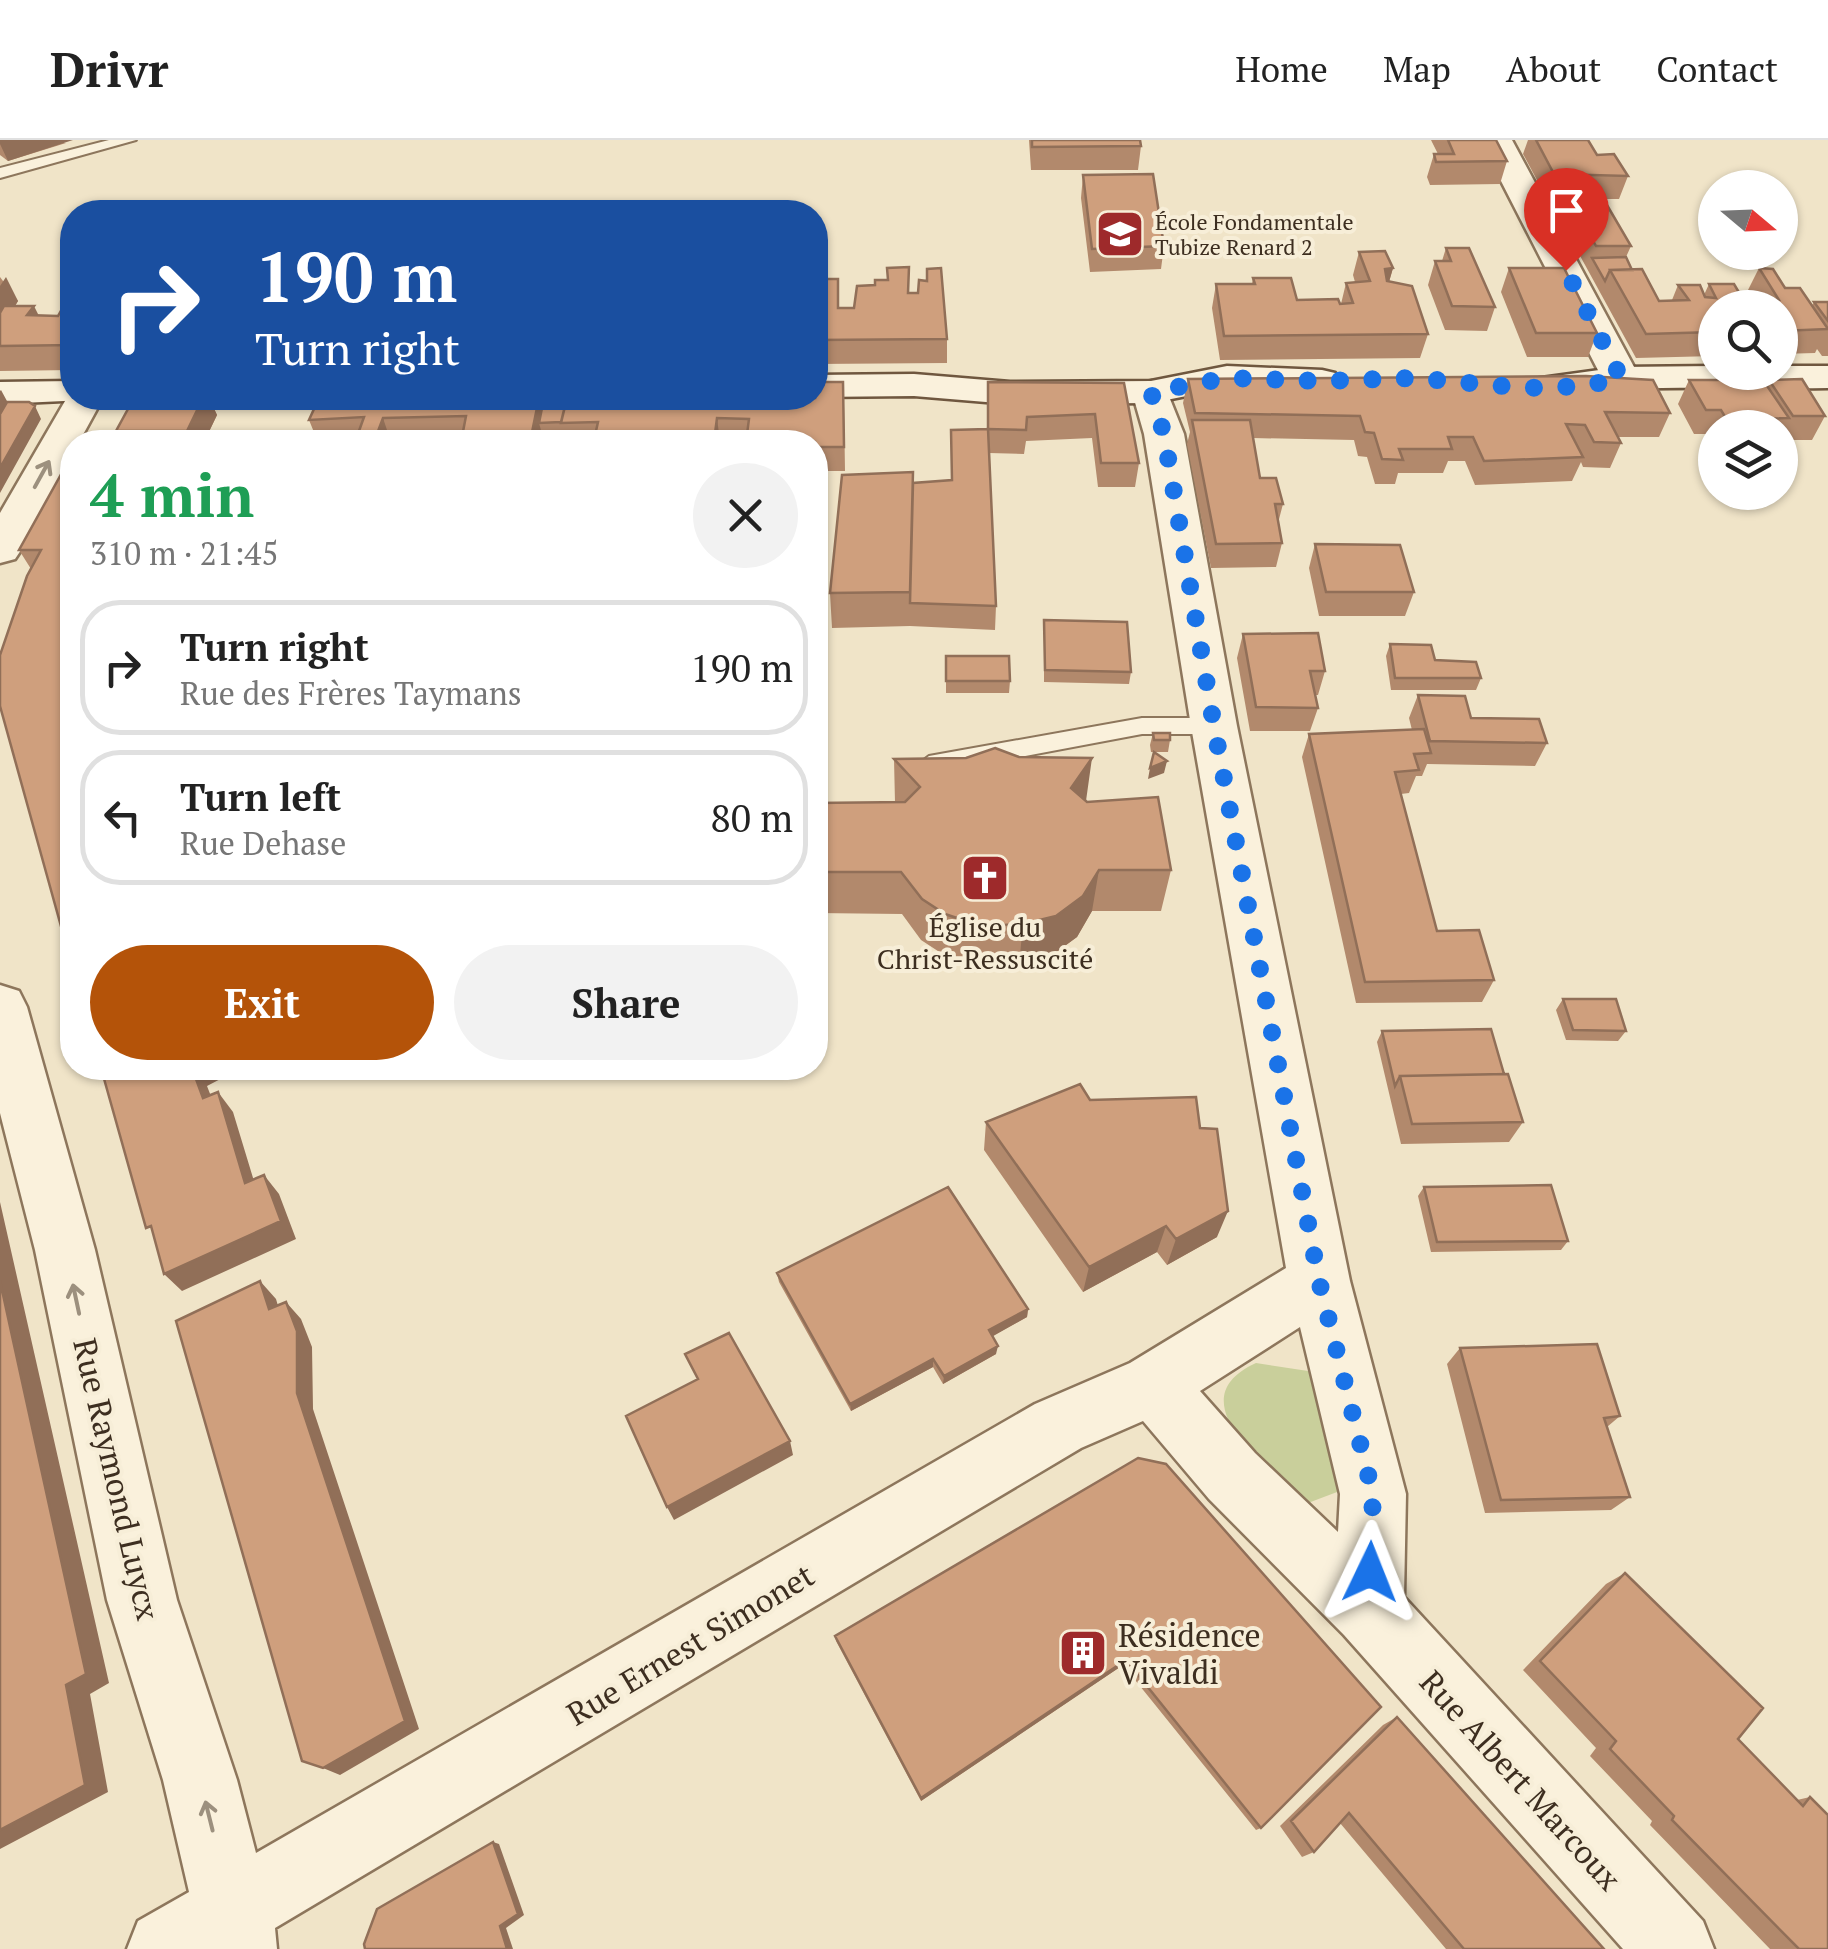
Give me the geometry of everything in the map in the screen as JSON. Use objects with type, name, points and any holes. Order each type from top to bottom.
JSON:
[{"type":"street","points":[[1496,140],[1621,378]]},
{"type":"street","points":[[1508,386],[1585,386],[1621,378],[1828,377]]},
{"type":"street","points":[[828,386],[914,385],[1010,393],[1151,392],[1227,378],[1359,380]]},
{"type":"street","points":[[0,392],[60,392]]},
{"type":"street","points":[[1151,392],[1164,434],[1214,726],[1319,1281],[1373,1494],[1369,1610]]},
{"type":"street","points":[[0,550],[60,441]]},
{"type":"street","name":"Rue Raymond Luycx","points":[[0,1007],[65,1250],[142,1600],[200,1780],[236,1930]]},
{"type":"street","name":"Rue Ernest Simonet","points":[[166,1949],[236,1930],[1058,1426],[1153,1385],[1319,1281]]},
{"type":"street","points":[[1153,1385],[1232,1476],[1369,1610]]},
{"type":"street","name":"Rue Albert Marcoux","points":[[1369,1610],[1675,1949]]},
{"type":"lane","points":[[0,173],[128,140]]},
{"type":"lane","points":[[904,769],[1142,726],[1214,726]]},
{"type":"green space","points":[[1256,1363],[1308,1371],[1324,1380],[1345,1489],[1308,1503],[1297,1499],[1234,1431],[1224,1394],[1234,1378]]},
{"type":"building","points":[[1032,140],[1140,140],[1141,146],[1032,147]]},
{"type":"building","points":[[1448,140],[1496,140],[1507,161],[1436,162],[1434,154],[1454,154]]},
{"type":"building","points":[[1536,140],[1588,140],[1597,155],[1614,154],[1628,176],[1554,174]]},
{"type":"building","name":"École Fondamentale Tubize Renard 2","points":[[1153,174],[1164,246],[1092,249],[1083,175]]},
{"type":"building","points":[[1597,188],[1631,246],[1596,246],[1564,189]]},
{"type":"building","points":[[1446,248],[1469,248],[1495,307],[1452,306],[1435,261],[1451,261]]},
{"type":"building","points":[[1385,251],[1393,268],[1385,269],[1387,281],[1412,286],[1428,334],[1224,336],[1216,284],[1255,284],[1253,278],[1291,278],[1297,300],[1338,299],[1340,304],[1353,303],[1346,283],[1370,281],[1359,252]]},
{"type":"building","points":[[1626,257],[1632,270],[1610,270],[1605,281],[1592,258]]},
{"type":"building","points":[[909,267],[908,293],[918,293],[919,280],[927,281],[927,269],[941,268],[947,339],[828,340],[828,279],[838,279],[838,308],[854,308],[857,286],[888,280],[887,268]]},
{"type":"building","points":[[1509,268],[1564,268],[1597,333],[1536,333]]},
{"type":"building","points":[[1642,269],[1659,301],[1689,300],[1678,285],[1700,285],[1698,332],[1646,334],[1610,270]]},
{"type":"building","points":[[1760,270],[1774,270],[1785,288],[1800,288],[1828,329],[1798,330],[1798,290],[1773,290]]},
{"type":"building","points":[[1709,284],[1734,284],[1738,290],[1712,290]]},
{"type":"building","points":[[1814,302],[1828,302],[1828,321]]},
{"type":"building","points":[[4,306],[34,306],[27,315],[58,316],[60,312],[60,345],[0,346],[0,313]]},
{"type":"building","points":[[1586,376],[1653,380],[1670,413],[1605,412],[1621,443],[1594,442],[1585,425],[1566,424],[1583,457],[1484,461],[1473,437],[1448,437],[1452,449],[1399,449],[1403,460],[1382,459],[1374,433],[1365,432],[1360,416],[1195,413],[1188,379]]},
{"type":"building","points":[[1798,379],[1802,379],[1825,416],[1798,416],[1798,410],[1789,410],[1776,390],[1798,390]]},
{"type":"building","points":[[1689,380],[1698,380],[1698,390],[1770,390],[1784,410],[1721,410],[1706,410]]},
{"type":"building","points":[[828,382],[843,382],[844,447],[828,447],[828,430],[748,430],[749,419],[717,418],[715,430],[596,430],[598,422],[561,423],[564,410],[828,410]]},
{"type":"building","points":[[988,382],[1124,383],[1139,463],[1101,463],[1095,414],[1027,417],[1026,430],[988,429]]},
{"type":"building","points":[[7,402],[29,402],[35,406],[0,468],[0,414]]},
{"type":"building","points":[[127,410],[197,410],[187,430],[117,430]]},
{"type":"building","points":[[314,410],[537,410],[532,430],[463,430],[466,416],[383,418],[378,430],[359,430],[364,417],[309,420]]},
{"type":"building","points":[[542,410],[564,410],[561,422],[539,423]]},
{"type":"building","points":[[1192,420],[1250,420],[1260,478],[1276,478],[1283,504],[1275,504],[1282,543],[1216,544]]},
{"type":"building","points":[[988,429],[996,606],[910,603],[913,483],[952,480],[951,430]]},
{"type":"building","points":[[913,472],[910,592],[830,593],[842,475]]},
{"type":"building","points":[[60,476],[60,923],[0,706],[0,655],[27,576],[41,550],[19,550]]},
{"type":"building","points":[[1315,544],[1400,545],[1414,592],[1326,592]]},
{"type":"building","points":[[1044,620],[1127,622],[1131,672],[1045,670]]},
{"type":"building","points":[[1318,633],[1325,671],[1310,671],[1318,708],[1256,707],[1243,634]]},
{"type":"building","points":[[1390,644],[1431,645],[1435,660],[1476,662],[1481,678],[1395,678]]},
{"type":"building","points":[[946,656],[1009,656],[1010,681],[946,681]]},
{"type":"building","points":[[1418,695],[1465,696],[1471,718],[1539,719],[1547,743],[1430,741]]},
{"type":"building","points":[[1424,729],[1431,753],[1414,754],[1419,770],[1395,772],[1437,931],[1479,930],[1494,980],[1365,982],[1309,734]]},
{"type":"building","points":[[1153,733],[1170,733],[1170,740],[1154,740]]},
{"type":"building","name":"Église du Christ-Ressuscité","points":[[995,748],[1019,757],[1092,758],[1071,788],[1087,802],[1158,797],[1171,870],[1099,870],[1083,896],[1056,916],[1023,924],[981,926],[945,914],[922,899],[901,872],[828,872],[828,803],[905,802],[920,787],[894,759],[966,758]]},
{"type":"building","points":[[1154,752],[1167,761],[1150,768]]},
{"type":"building","points":[[1563,999],[1616,999],[1626,1031],[1573,1030]]},
{"type":"building","points":[[1491,1029],[1504,1074],[1400,1076],[1395,1086],[1382,1031]]},
{"type":"building","points":[[1508,1074],[1523,1122],[1412,1124],[1400,1076]]},
{"type":"building","points":[[104,1080],[196,1080],[203,1098],[218,1092],[245,1183],[264,1175],[281,1221],[164,1274],[151,1226],[146,1228]]},
{"type":"building","points":[[1080,1084],[1090,1100],[1196,1097],[1200,1128],[1217,1129],[1228,1211],[1176,1239],[1166,1226],[1089,1267],[986,1122]]},
{"type":"building","points":[[1551,1185],[1568,1241],[1437,1242],[1424,1187]]},
{"type":"building","points":[[948,1187],[1028,1309],[989,1330],[998,1346],[944,1376],[933,1359],[850,1404],[777,1273]]},
{"type":"building","points":[[0,1281],[86,1674],[66,1685],[85,1785],[0,1830]]},
{"type":"building","points":[[260,1281],[269,1309],[286,1302],[297,1331],[297,1393],[405,1721],[323,1768],[302,1761],[176,1321]]},
{"type":"building","points":[[729,1333],[790,1441],[667,1507],[626,1416],[698,1379],[685,1354]]},
{"type":"building","points":[[1597,1344],[1620,1416],[1604,1418],[1630,1497],[1501,1500],[1460,1348]]},
{"type":"building","name":"Résidence Vivaldi","points":[[1138,1458],[1166,1464],[1381,1707],[1261,1828],[1126,1660],[921,1798],[835,1636]]},
{"type":"building","points":[[1625,1573],[1763,1708],[1738,1739],[1803,1806],[1810,1797],[1828,1815],[1828,1949],[1799,1949],[1672,1820],[1674,1816],[1610,1749],[1616,1741],[1540,1661]]},
{"type":"building","points":[[1397,1717],[1604,1949],[1464,1949],[1349,1813],[1314,1852],[1291,1821]]},
{"type":"building","points":[[493,1842],[518,1914],[500,1926],[507,1949],[365,1949],[377,1909]]},
{"type":"place","name":"École Fondamentale Tubize Renard 2","points":[[1120,234]]},
{"type":"place","name":"Église du Christ-Ressuscité","points":[[985,878]]},
{"type":"place","name":"Résidence Vivaldi","points":[[1083,1653]]},
{"type":"route","points":[[1370,1572],[1373,1494],[1319,1281],[1214,726],[1164,434],[1151,392],[1193,381],[1227,378],[1322,381],[1414,378],[1526,388],[1585,386],[1621,378],[1566,270]]}]
